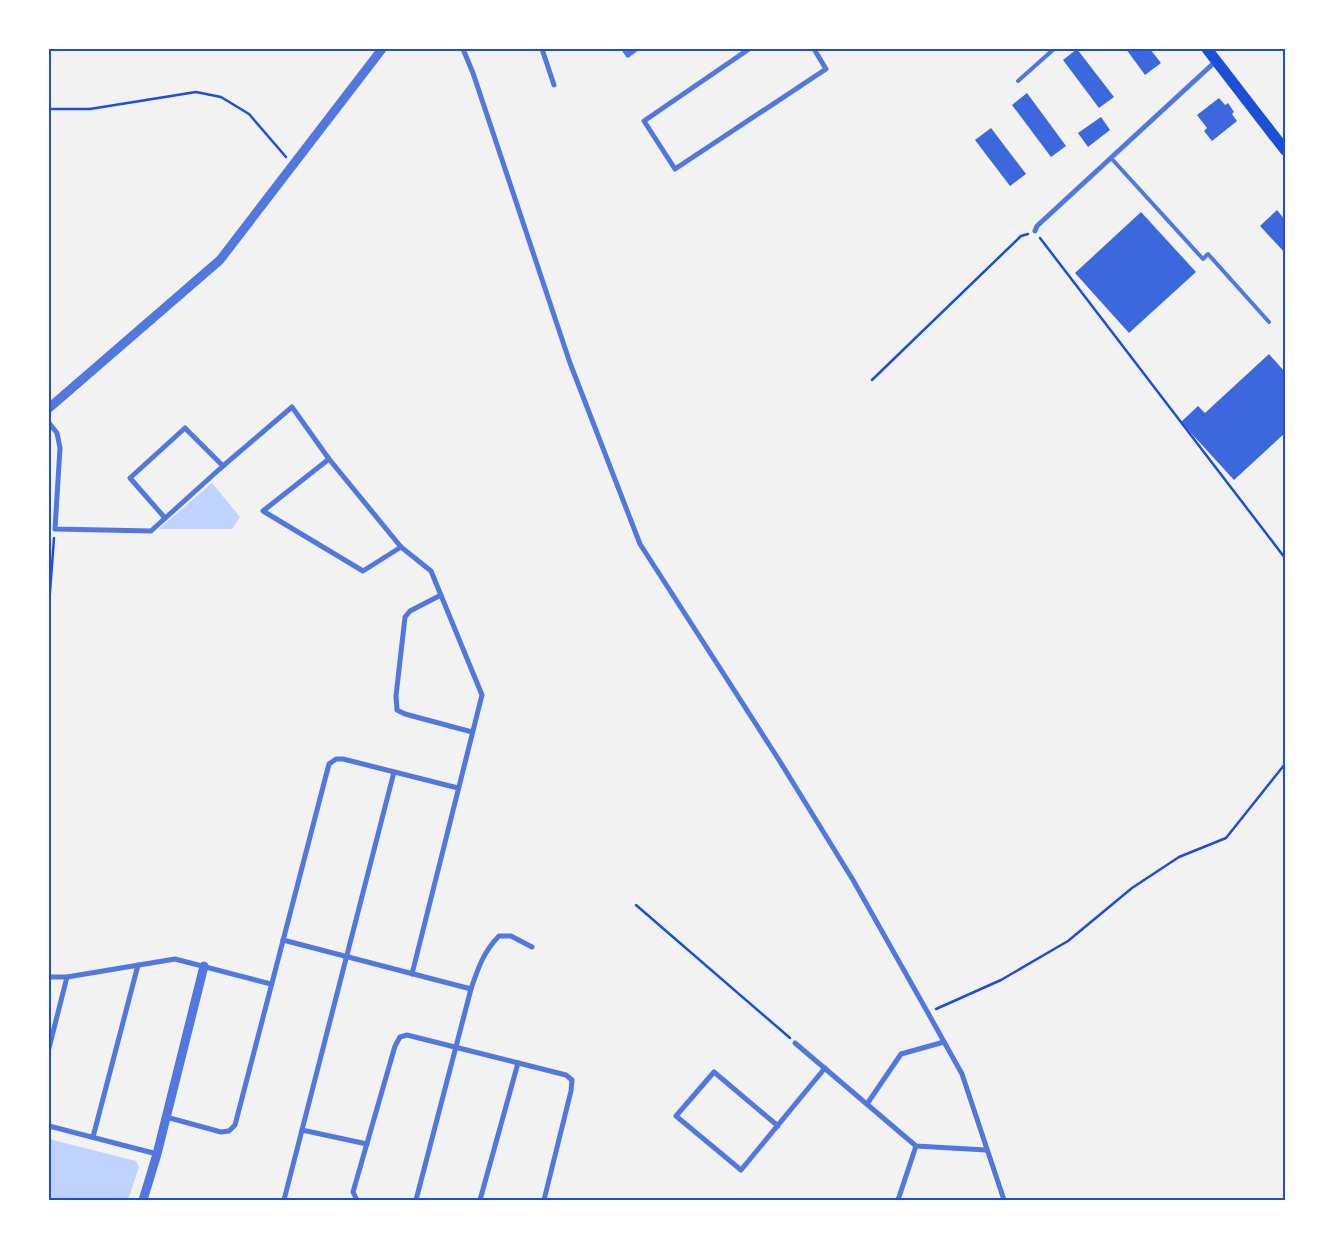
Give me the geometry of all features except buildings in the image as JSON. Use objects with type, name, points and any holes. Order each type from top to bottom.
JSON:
[{"type":"main road","points":[[1207,49],[1285,150]]},
{"type":"street","points":[[49,408],[220,260],[382,49]]},
{"type":"street","points":[[463,49],[473,73],[570,362],[640,544],[779,760],[843,864],[962,1074],[1004,1200]]},
{"type":"street","points":[[542,49],[554,85]]},
{"type":"street","points":[[624,49],[628,55],[636,49]]},
{"type":"street","points":[[749,49],[644,121],[675,169],[826,69],[814,49]]},
{"type":"street","points":[[1035,232],[1037,226],[1216,61]]},
{"type":"street","points":[[49,423],[57,433],[60,448],[55,529],[151,531],[292,407],[329,459],[401,547],[431,571],[482,695],[412,974]]},
{"type":"street","points":[[166,518],[130,478],[137,471],[185,428],[223,466]]},
{"type":"street","points":[[329,459],[263,511],[363,571],[401,547]]},
{"type":"street","points":[[441,594],[410,611],[405,617],[396,696],[397,710],[405,714],[472,732]]},
{"type":"street","points":[[166,1117],[221,1132],[229,1131],[235,1126],[329,764],[336,759],[343,760],[458,788]]},
{"type":"street","points":[[284,1200],[394,772]]},
{"type":"street","points":[[416,1200],[471,989],[481,960],[499,936],[511,936],[532,947]]},
{"type":"street","points":[[283,940],[471,989]]},
{"type":"street","points":[[49,977],[67,977],[175,959],[272,984]]},
{"type":"street","points":[[92,1138],[138,965]]},
{"type":"street","points":[[146,1200],[204,966]]},
{"type":"street","points":[[49,1048],[67,977]]},
{"type":"street","points":[[357,1200],[353,1192],[395,1046],[400,1037],[407,1035],[566,1075],[572,1080],[571,1091],[544,1200]]},
{"type":"street","points":[[867,1104],[901,1054],[944,1042]]},
{"type":"street","points":[[795,1043],[916,1146],[986,1150]]},
{"type":"street","points":[[480,1200],[518,1063]]},
{"type":"street","points":[[778,1126],[714,1072],[676,1116],[741,1170],[778,1126],[825,1068]]},
{"type":"street","points":[[49,1126],[157,1154]]},
{"type":"street","points":[[302,1130],[367,1144]]},
{"type":"street","points":[[898,1200],[916,1146]]},
{"type":"lane","points":[[1018,81],[1054,49]]},
{"type":"lane","points":[[1111,158],[1202,259],[1208,254],[1269,322]]},
{"type":"path","points":[[49,109],[90,109],[196,92],[221,96],[249,114],[292,165]]},
{"type":"path","points":[[872,380],[1021,236],[1035,232],[1285,558]]},
{"type":"path","points":[[49,605],[55,529]]},
{"type":"path","points":[[928,1013],[1001,980],[1068,941],[1132,888],[1179,857],[1226,838],[1285,764]]},
{"type":"path","points":[[636,905],[795,1043]]},
{"type":"water","points":[[212,483],[240,517],[232,529],[159,529]]},
{"type":"water","points":[[49,1139],[136,1161],[139,1167],[128,1200],[49,1200]]}]
